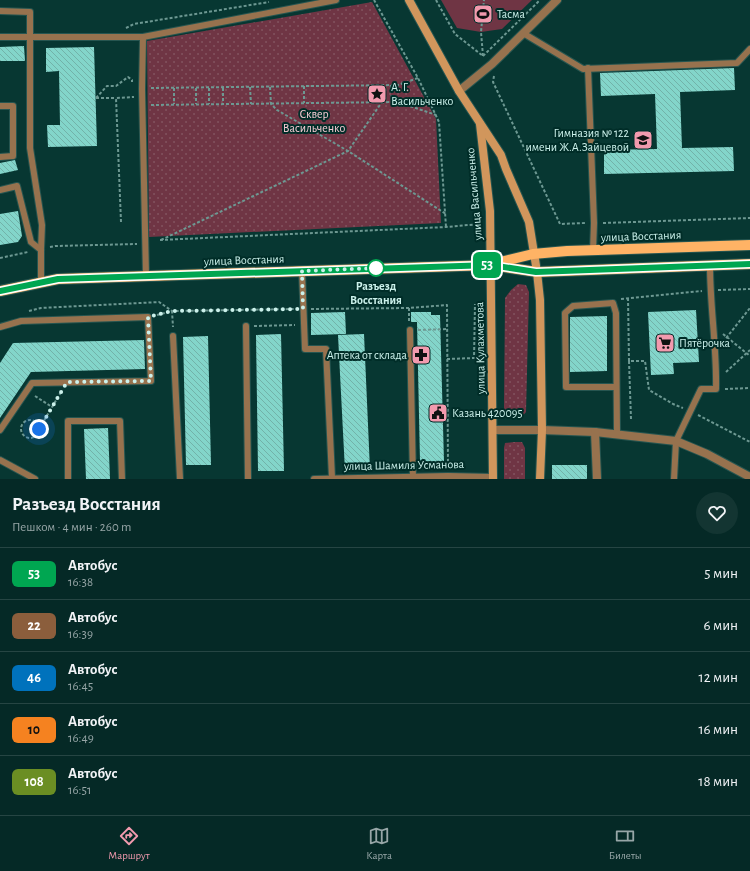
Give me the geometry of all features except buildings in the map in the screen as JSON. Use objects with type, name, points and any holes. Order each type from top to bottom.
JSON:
[{"type":"main road","name":"улица Васильченко","points":[[409,0],[459,92],[501,155],[529,222],[533,254]]},
{"type":"main road","name":"улица Васильченко","points":[[480,122],[490,211],[491,265]]},
{"type":"main road","name":"улица Восстания","points":[[491,265],[533,254],[566,251],[750,245]]},
{"type":"main road","points":[[533,254],[540,300],[542,430],[540,479]]},
{"type":"main road","name":"улица Восстания","points":[[0,291],[58,279],[491,265],[536,272],[750,264]]},
{"type":"main road","name":"улица Кулахметова","points":[[491,265],[493,478]]},
{"type":"street","points":[[459,92],[492,64],[557,0]]},
{"type":"street","points":[[493,430],[595,432],[676,441],[707,454],[750,477]]},
{"type":"street","points":[[595,432],[597,479]]},
{"type":"lane","points":[[0,37],[143,37],[336,0]]},
{"type":"lane","points":[[0,12],[30,12],[30,148],[42,225],[40,250],[41,282]]},
{"type":"lane","points":[[523,33],[583,68],[737,63],[750,49]]},
{"type":"lane","points":[[143,37],[145,89],[146,276]]},
{"type":"lane","points":[[588,68],[594,223],[593,251]]},
{"type":"lane","points":[[0,106],[13,106],[13,156],[0,157]]},
{"type":"lane","points":[[0,190],[17,186],[31,242],[40,250]]},
{"type":"lane","points":[[674,479],[676,441],[690,411],[701,389],[716,389],[710,266]]},
{"type":"lane","points":[[302,271],[305,349],[326,349],[332,478]]},
{"type":"lane","points":[[616,387],[566,387],[565,313],[573,306],[613,303],[616,313],[617,434]]},
{"type":"lane","points":[[0,328],[21,321],[148,317],[151,381],[32,382],[0,430]]},
{"type":"lane","points":[[246,326],[248,479]]},
{"type":"lane","points":[[410,330],[413,478]]},
{"type":"lane","points":[[173,336],[180,479]]},
{"type":"lane","points":[[68,479],[68,421],[120,421],[122,479]]},
{"type":"lane","points":[[0,460],[35,479]]},
{"type":"lane","name":"улица Шамиля Усманова","points":[[314,479],[493,478]]},
{"type":"path","points":[[374,0],[418,78],[439,122],[446,227]]},
{"type":"path","points":[[436,0],[455,34],[483,56]]},
{"type":"path","points":[[483,56],[481,32],[484,0]]},
{"type":"path","points":[[483,56],[540,0]]},
{"type":"path","points":[[107,37],[134,24],[276,1]]},
{"type":"path","points":[[128,76],[116,86],[107,86],[96,98],[133,98],[145,89],[391,85],[418,78]]},
{"type":"path","points":[[494,76],[493,82],[560,224],[750,218]]},
{"type":"path","points":[[391,85],[392,102]]},
{"type":"path","points":[[304,86],[304,103]]},
{"type":"path","points":[[250,87],[251,104]]},
{"type":"path","points":[[270,87],[271,104],[276,110],[348,151],[446,214]]},
{"type":"path","points":[[174,88],[174,104]]},
{"type":"path","points":[[196,88],[196,104]]},
{"type":"path","points":[[209,88],[209,104]]},
{"type":"path","points":[[223,88],[223,104]]},
{"type":"path","points":[[116,98],[121,222]]},
{"type":"path","points":[[382,102],[348,151],[160,240],[446,227],[480,224]]},
{"type":"path","points":[[154,105],[398,102],[436,116]]},
{"type":"path","points":[[0,258],[55,246],[137,244]]},
{"type":"path","points":[[621,298],[710,290],[750,290]]},
{"type":"path","points":[[628,298],[629,361],[645,361],[649,390],[673,404],[690,411],[750,442]]},
{"type":"path","points":[[28,311],[41,308],[159,302],[172,311]]},
{"type":"path","points":[[447,358],[474,358],[475,304]]},
{"type":"path","points":[[148,317],[172,311],[409,308],[447,306],[448,464]]},
{"type":"path","points":[[409,308],[410,330],[447,329]]},
{"type":"path","points":[[715,352],[750,308]]},
{"type":"path","points":[[172,311],[173,322]]},
{"type":"path","points":[[246,326],[304,325]]},
{"type":"path","points":[[713,327],[750,356]]},
{"type":"path","points":[[716,380],[750,350]]},
{"type":"path","points":[[39,429],[36,421],[31,419],[23,422],[21,426],[22,434],[25,437],[29,438],[36,436],[67,382]]},
{"type":"path","points":[[716,389],[750,388]]},
{"type":"path","points":[[27,390],[52,407]]},
{"type":"green space","name":"Тасма","points":[[441,0],[532,0],[502,29],[481,32],[457,28]]},
{"type":"green space","name":"Сквер Васильченко","points":[[372,2],[436,119],[441,223],[149,237],[147,41]]},
{"type":"green space","points":[[518,284],[526,285],[529,292],[526,412],[520,417],[514,417],[507,414],[504,408],[505,298]]},
{"type":"green space","points":[[522,442],[525,448],[525,479],[504,479],[505,443]]},
{"type":"bus line","name":"53","points":[[0,291],[58,279],[491,265],[536,272],[750,264]]},
{"type":"place","name":"Тасма","points":[[483,14]]},
{"type":"place","name":"А. Г. Васильченко","points":[[377,94]]},
{"type":"place","name":"Гимназия № 122 имени Ж.А.Зайцевой","points":[[643,140]]},
{"type":"place","name":"Разъезд Восстания","points":[[376,268]]},
{"type":"place","name":"Пятёрочка","points":[[665,343]]},
{"type":"place","name":"Аптека от склада","points":[[421,355]]},
{"type":"place","name":"Казань 420095","points":[[438,413]]},
{"type":"route","points":[[39,429],[67,382],[151,381],[148,317],[172,311],[303,309],[302,271],[376,268]]}]
